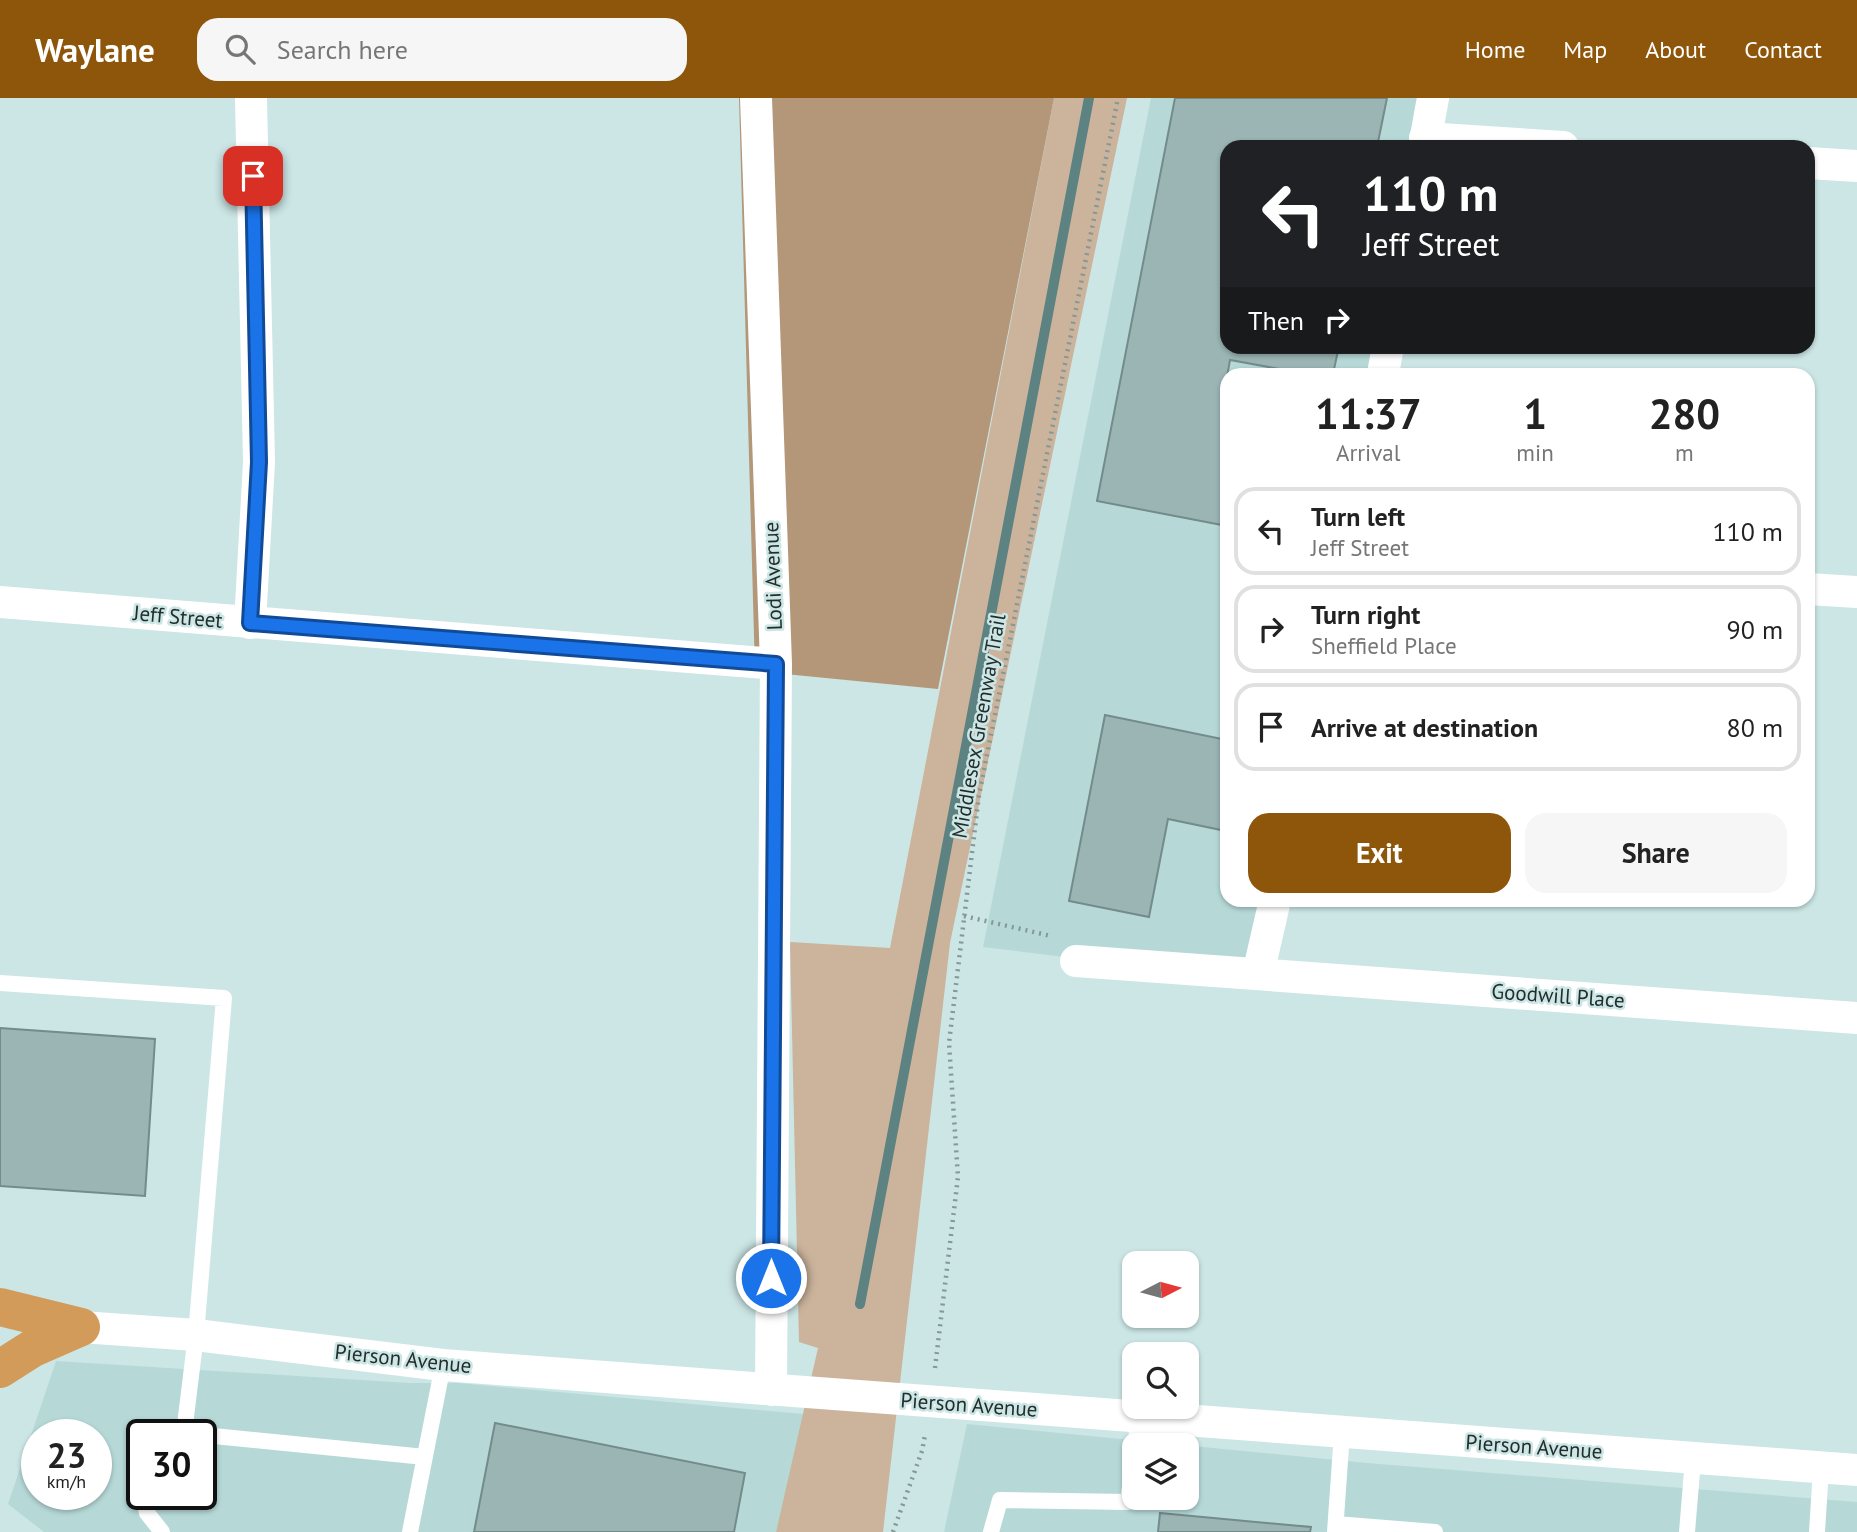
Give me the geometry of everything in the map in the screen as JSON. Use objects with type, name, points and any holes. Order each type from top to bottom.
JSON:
[{"type":"highway","points":[[0,1307],[81,1326]]},
{"type":"highway","points":[[0,1369],[33,1348],[81,1326]]},
{"type":"street","points":[[250,623],[259,462],[251,98]]},
{"type":"street","name":"Lodi Avenue","points":[[756,98],[776,664],[771,1390]]},
{"type":"street","points":[[1425,140],[1433,98]]},
{"type":"street","points":[[1815,163],[1857,166]]},
{"type":"street","points":[[1815,590],[1857,593]]},
{"type":"street","name":"Jeff Street","points":[[0,602],[776,664]]},
{"type":"street","points":[[1258,974],[1273,907]]},
{"type":"street","name":"Goodwill Place","points":[[1076,961],[1857,1018]]},
{"type":"street","name":"Pierson Avenue","points":[[81,1326],[196,1335],[443,1365],[771,1390],[1137,1432],[1342,1433],[1857,1469]]},
{"type":"lane","points":[[0,983],[224,998],[196,1335],[185,1419]]},
{"type":"lane","points":[[410,1532],[443,1365]]},
{"type":"lane","points":[[1342,1433],[1336,1528],[1434,1532]]},
{"type":"lane","points":[[217,1437],[425,1457]]},
{"type":"lane","points":[[1687,1532],[1693,1459]]},
{"type":"lane","points":[[1817,1532],[1821,1468]]},
{"type":"lane","points":[[991,1532],[1000,1500],[1122,1502]]},
{"type":"lane","points":[[146,1510],[162,1532]]},
{"type":"path","name":"Middlesex Greenway Trail","points":[[935,1366],[958,1177],[949,1043],[979,795],[1118,98]]},
{"type":"path","points":[[964,916],[1067,940],[1076,961]]},
{"type":"path","points":[[893,1532],[922,1451],[926,1429]]},
{"type":"shaded area","points":[[739,98],[1054,98],[938,689],[755,671]]},
{"type":"shaded area","points":[[1054,98],[1127,98],[950,943],[883,1532],[776,1532],[818,1348],[799,1342],[790,942],[890,948]]},
{"type":"shaded area","points":[[1151,98],[1424,98],[1416,140],[1220,140],[1220,354],[1374,354],[1371,368],[1220,368],[1220,907],[1266,907],[1251,980],[983,947]]},
{"type":"shaded area","points":[[56,1361],[409,1383],[458,1383],[804,1414],[776,1532],[44,1532],[8,1504],[21,1465],[21,1510],[112,1510],[112,1419],[37,1419]]},
{"type":"shaded area","points":[[967,1424],[1122,1439],[1122,1510],[1199,1510],[1199,1447],[1367,1463],[1857,1502],[1857,1532],[944,1532]]},
{"type":"building","points":[[1175,98],[1387,98],[1378,140],[1220,140],[1220,354],[1337,354],[1334,368],[1274,368],[1230,360],[1229,368],[1220,368],[1220,525],[1097,501]]},
{"type":"building","points":[[1105,715],[1220,739],[1220,830],[1168,819],[1149,917],[1069,901]]},
{"type":"building","points":[[0,1028],[155,1039],[145,1196],[0,1186]]},
{"type":"building","points":[[495,1423],[745,1473],[734,1532],[474,1532]]},
{"type":"building","points":[[1160,1513],[1311,1527],[1310,1532],[1158,1532]]},
{"type":"waterway","points":[[860,1304],[1089,98]]},
{"type":"route","points":[[253,176],[259,462],[250,623],[776,664],[771,1278]]}]
